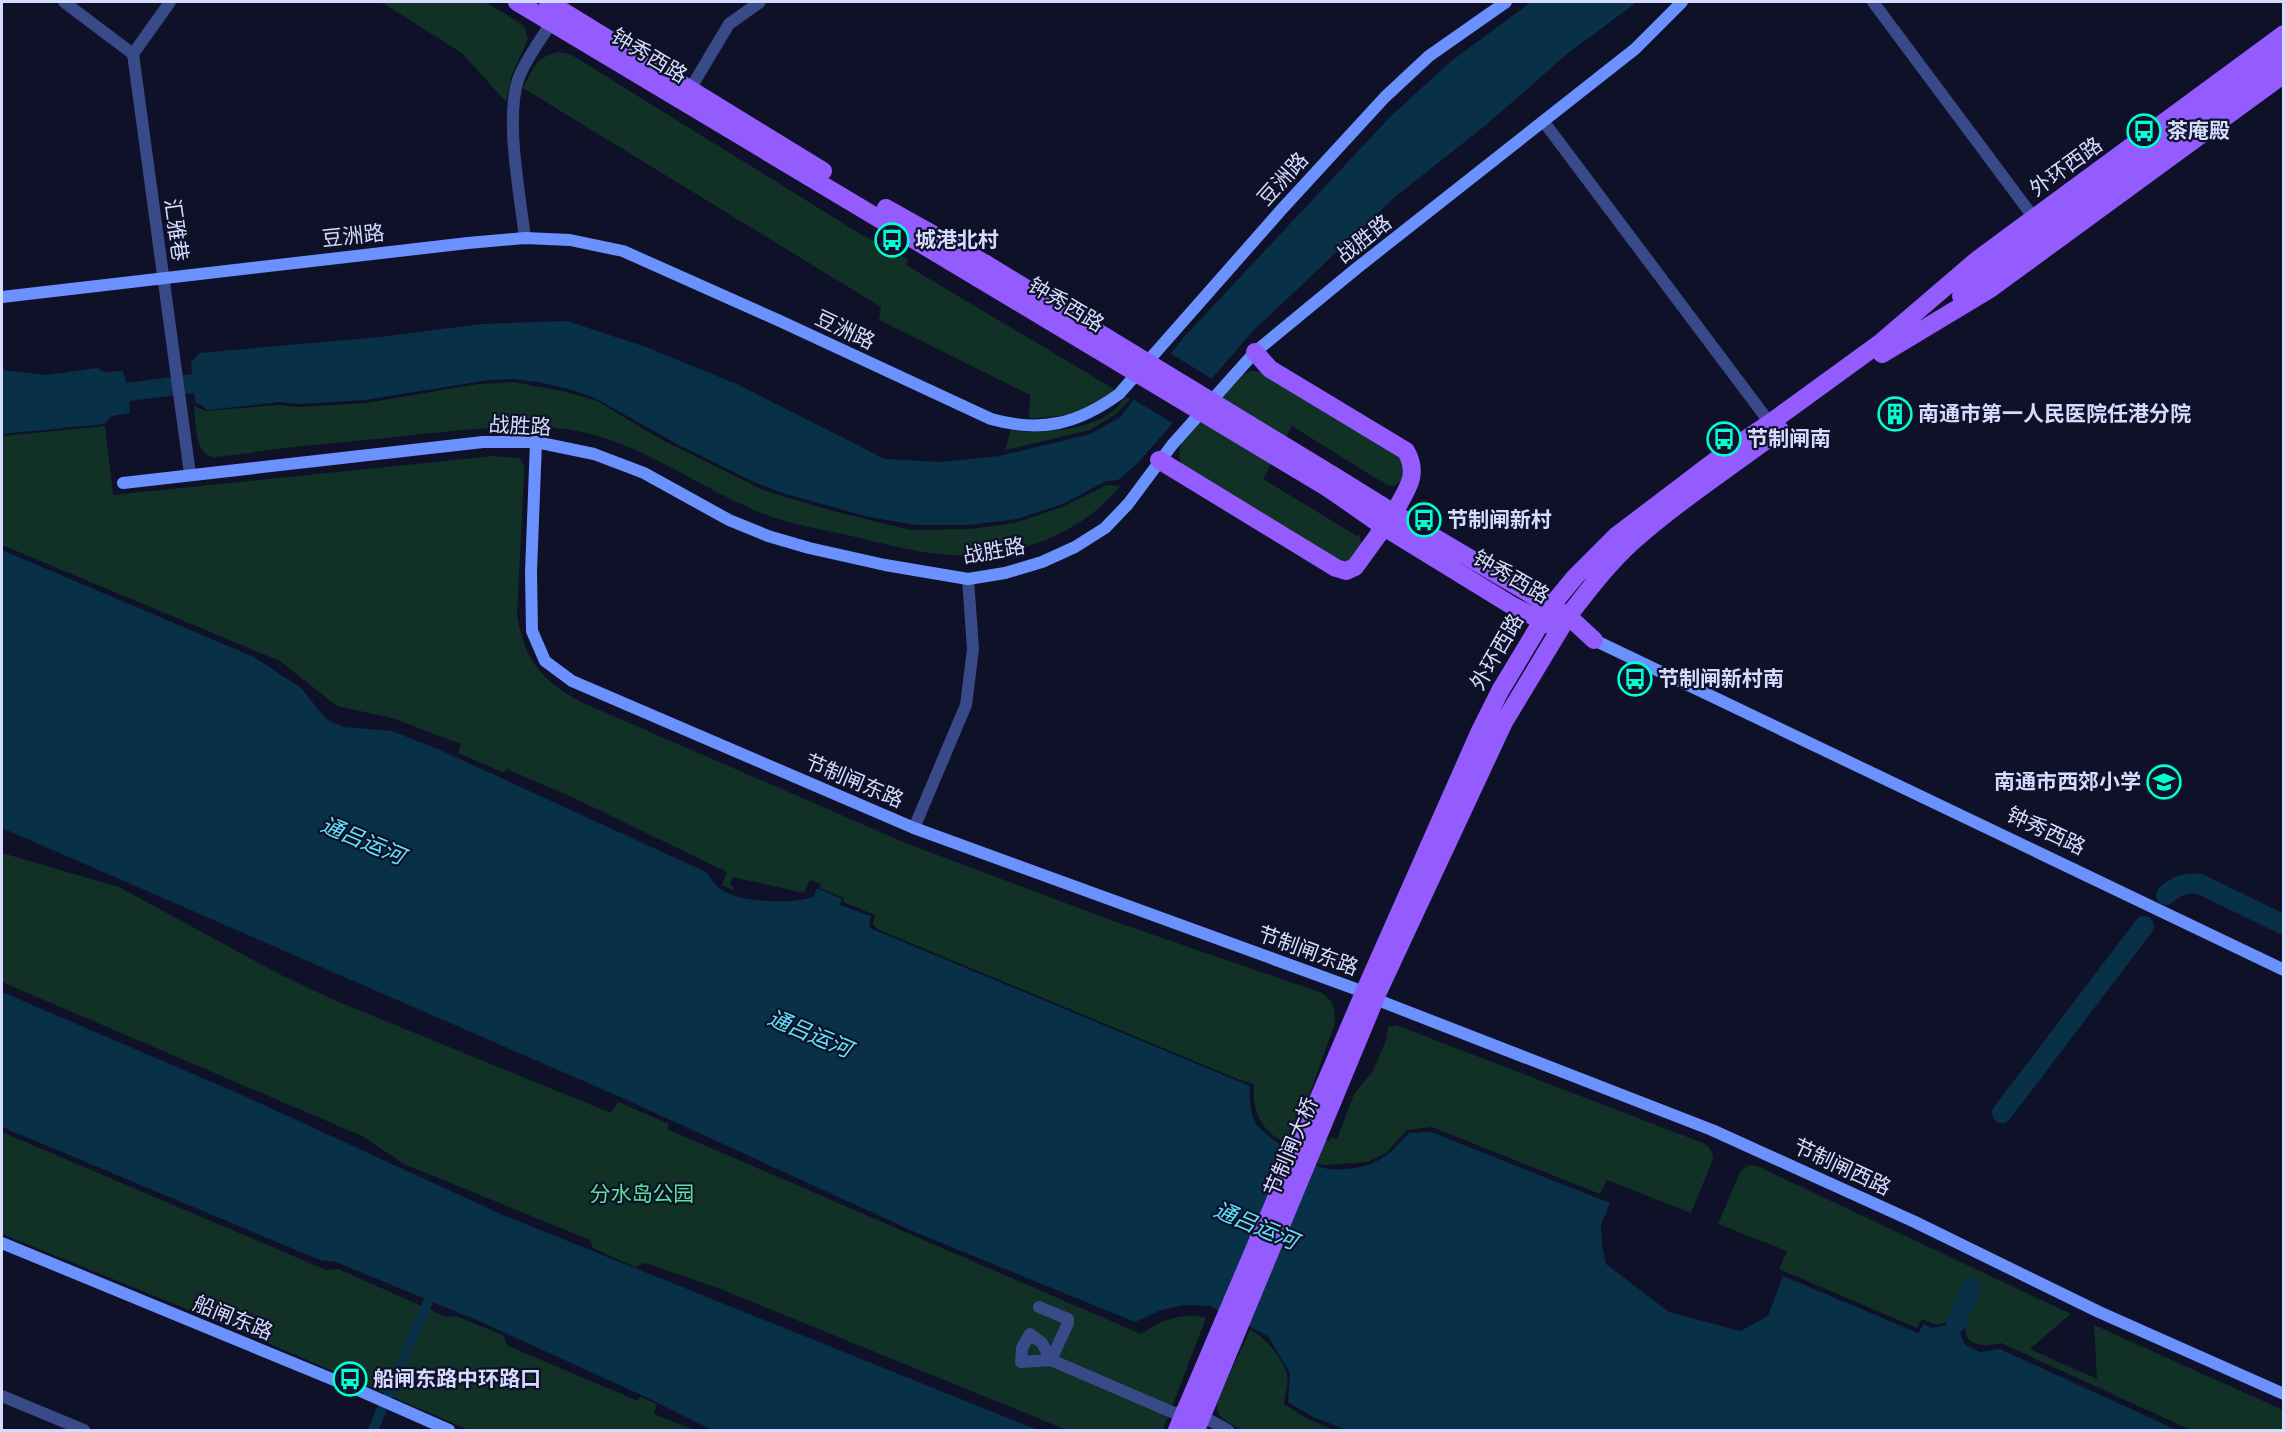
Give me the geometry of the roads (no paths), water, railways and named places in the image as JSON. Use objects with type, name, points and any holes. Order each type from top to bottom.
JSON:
[{"type":"main road","name":"钟秀西路","points":[[517,2],[551,23],[686,95],[869,198],[982,271],[1331,482],[1510,605],[1541,621],[1564,623]]},
{"type":"main road","name":"钟秀西路","points":[[548,2],[686,95]]},
{"type":"main road","name":"外环西路","points":[[1882,347],[1977,260],[2283,34]]},
{"type":"main road","name":"外环西路","points":[[1370,996],[1504,722],[1564,623],[1592,586],[1637,538],[1966,282],[1987,273],[2283,54]]},
{"type":"main road","name":"外环西路","points":[[1336,1080],[1480,731],[1500,691],[1541,621],[1575,577],[1616,536],[1728,451],[1882,347],[1990,289],[2283,74]]},
{"type":"main road","points":[[1159,460],[1336,568],[1346,571],[1355,567],[1389,520],[1413,478],[1413,462],[1406,451],[1270,369],[1255,352]]},
{"type":"main road","name":"钟秀西路","points":[[1389,520],[1551,606],[1564,623]]},
{"type":"main road","points":[[1564,623],[1594,640]]},
{"type":"main road","name":"节制闸大桥","points":[[1195,1419],[1218,1357],[1336,1080]]},
{"type":"main road","points":[[1177,1431],[1195,1419]]},
{"type":"street","points":[[64,2],[133,54],[170,2]]},
{"type":"street","points":[[686,95],[729,24],[760,2]]},
{"type":"street","name":"豆洲路","points":[[2,297],[525,238],[570,240],[623,252],[780,321],[991,419],[1012,425],[1034,426],[1069,421],[1099,408],[1119,394],[1282,209],[1385,97],[1429,56],[1506,2]]},
{"type":"street","name":"战胜路","points":[[123,483],[483,442],[536,442],[594,454],[644,473],[729,520],[768,536],[809,548],[885,565],[968,579],[1005,573],[1042,562],[1075,547],[1105,528],[1159,460],[1255,352],[1357,268],[1635,49],[1682,2]]},
{"type":"street","points":[[1873,2],[2034,218]]},
{"type":"street","points":[[525,238],[513,97],[519,77],[551,23]]},
{"type":"street","name":"汇雅巷","points":[[133,54],[190,474]]},
{"type":"street","points":[[1544,122],[1770,423]]},
{"type":"street","name":"节制闸东路","points":[[536,442],[531,572],[532,631],[545,661],[572,681],[914,828],[1370,996]]},
{"type":"street","points":[[914,828],[966,705],[973,649],[968,579]]},
{"type":"street","name":"钟秀西路","points":[[1594,640],[2283,970]]},
{"type":"street","name":"节制闸西路","points":[[1370,996],[1720,1133],[1915,1222],[1993,1262],[2283,1394]]},
{"type":"street","name":"船闸东路","points":[[2,1243],[356,1389],[430,1427],[449,1431]]},
{"type":"street","points":[[1039,1307],[1068,1319],[1051,1360],[1174,1413],[1227,1431]]},
{"type":"street","points":[[2,1396],[84,1431]]},
{"type":"water","points":[[1531,2],[1637,2],[1567,54],[1486,125],[1395,197],[1254,330],[1137,464],[1118,480],[1106,481],[1063,504],[1017,519],[968,525],[917,525],[869,517],[782,493],[756,483],[677,444],[595,398],[538,382],[512,379],[489,380],[365,400],[301,404],[280,402],[207,410],[196,403],[194,393],[129,401],[130,413],[112,416],[104,424],[2,434],[2,370],[47,375],[97,368],[105,372],[123,371],[126,383],[192,374],[191,363],[199,353],[379,337],[481,324],[567,321],[646,347],[739,385],[885,459],[941,462],[999,456],[1091,434],[1120,417],[1184,337],[1390,117],[1450,62]]},
{"type":"water","name":"通吕运河","points":[[2,550],[254,657],[301,688],[326,719],[343,727],[392,731],[440,750],[706,872],[725,892],[756,900],[795,901],[814,896],[817,888],[842,899],[840,905],[871,916],[869,926],[872,929],[1250,1086],[1252,1113],[1260,1128],[1287,1149],[1324,1168],[1365,1166],[1387,1155],[1409,1133],[1431,1132],[1610,1203],[1601,1225],[1606,1264],[1669,1312],[1740,1331],[1768,1316],[1783,1276],[1918,1333],[1924,1324],[1931,1328],[1956,1323],[1965,1345],[1980,1352],[2000,1349],[2177,1430],[1347,1430],[1313,1417],[1288,1402],[1290,1373],[1268,1336],[1210,1306],[1184,1305],[1161,1310],[1135,1322],[917,1233],[627,1100],[2,828]]},
{"type":"water","points":[[2,992],[242,1095],[503,1215],[1038,1430],[712,1430],[650,1399],[479,1321],[336,1262],[320,1260],[2,1127]]},
{"type":"waterway","points":[[2166,895],[2182,885],[2200,884],[2284,925]]},
{"type":"waterway","points":[[2002,1113],[2144,926]]},
{"type":"waterway","points":[[1956,1323],[1970,1289]]},
{"type":"waterway","points":[[397,1373],[429,1300]]},
{"type":"waterway","points":[[389,1393],[393,1384]]},
{"type":"waterway","points":[[373,1430],[381,1411]]},
{"type":"place","name":"茶庵殿","points":[[2144,131]]},
{"type":"place","name":"城港北村","points":[[892,240]]},
{"type":"place","name":"南通市第一人民医院任港分院","points":[[1895,414]]},
{"type":"place","name":"节制闸南","points":[[1724,439]]},
{"type":"place","name":"节制闸新村","points":[[1424,520]]},
{"type":"place","name":"节制闸新村南","points":[[1635,679]]},
{"type":"place","name":"南通市西郊小学","points":[[2164,782]]},
{"type":"place","name":"船闸东路中环路口","points":[[350,1379]]},
{"type":"park label","name":"分水岛公园","points":[[642,1194]]}]
